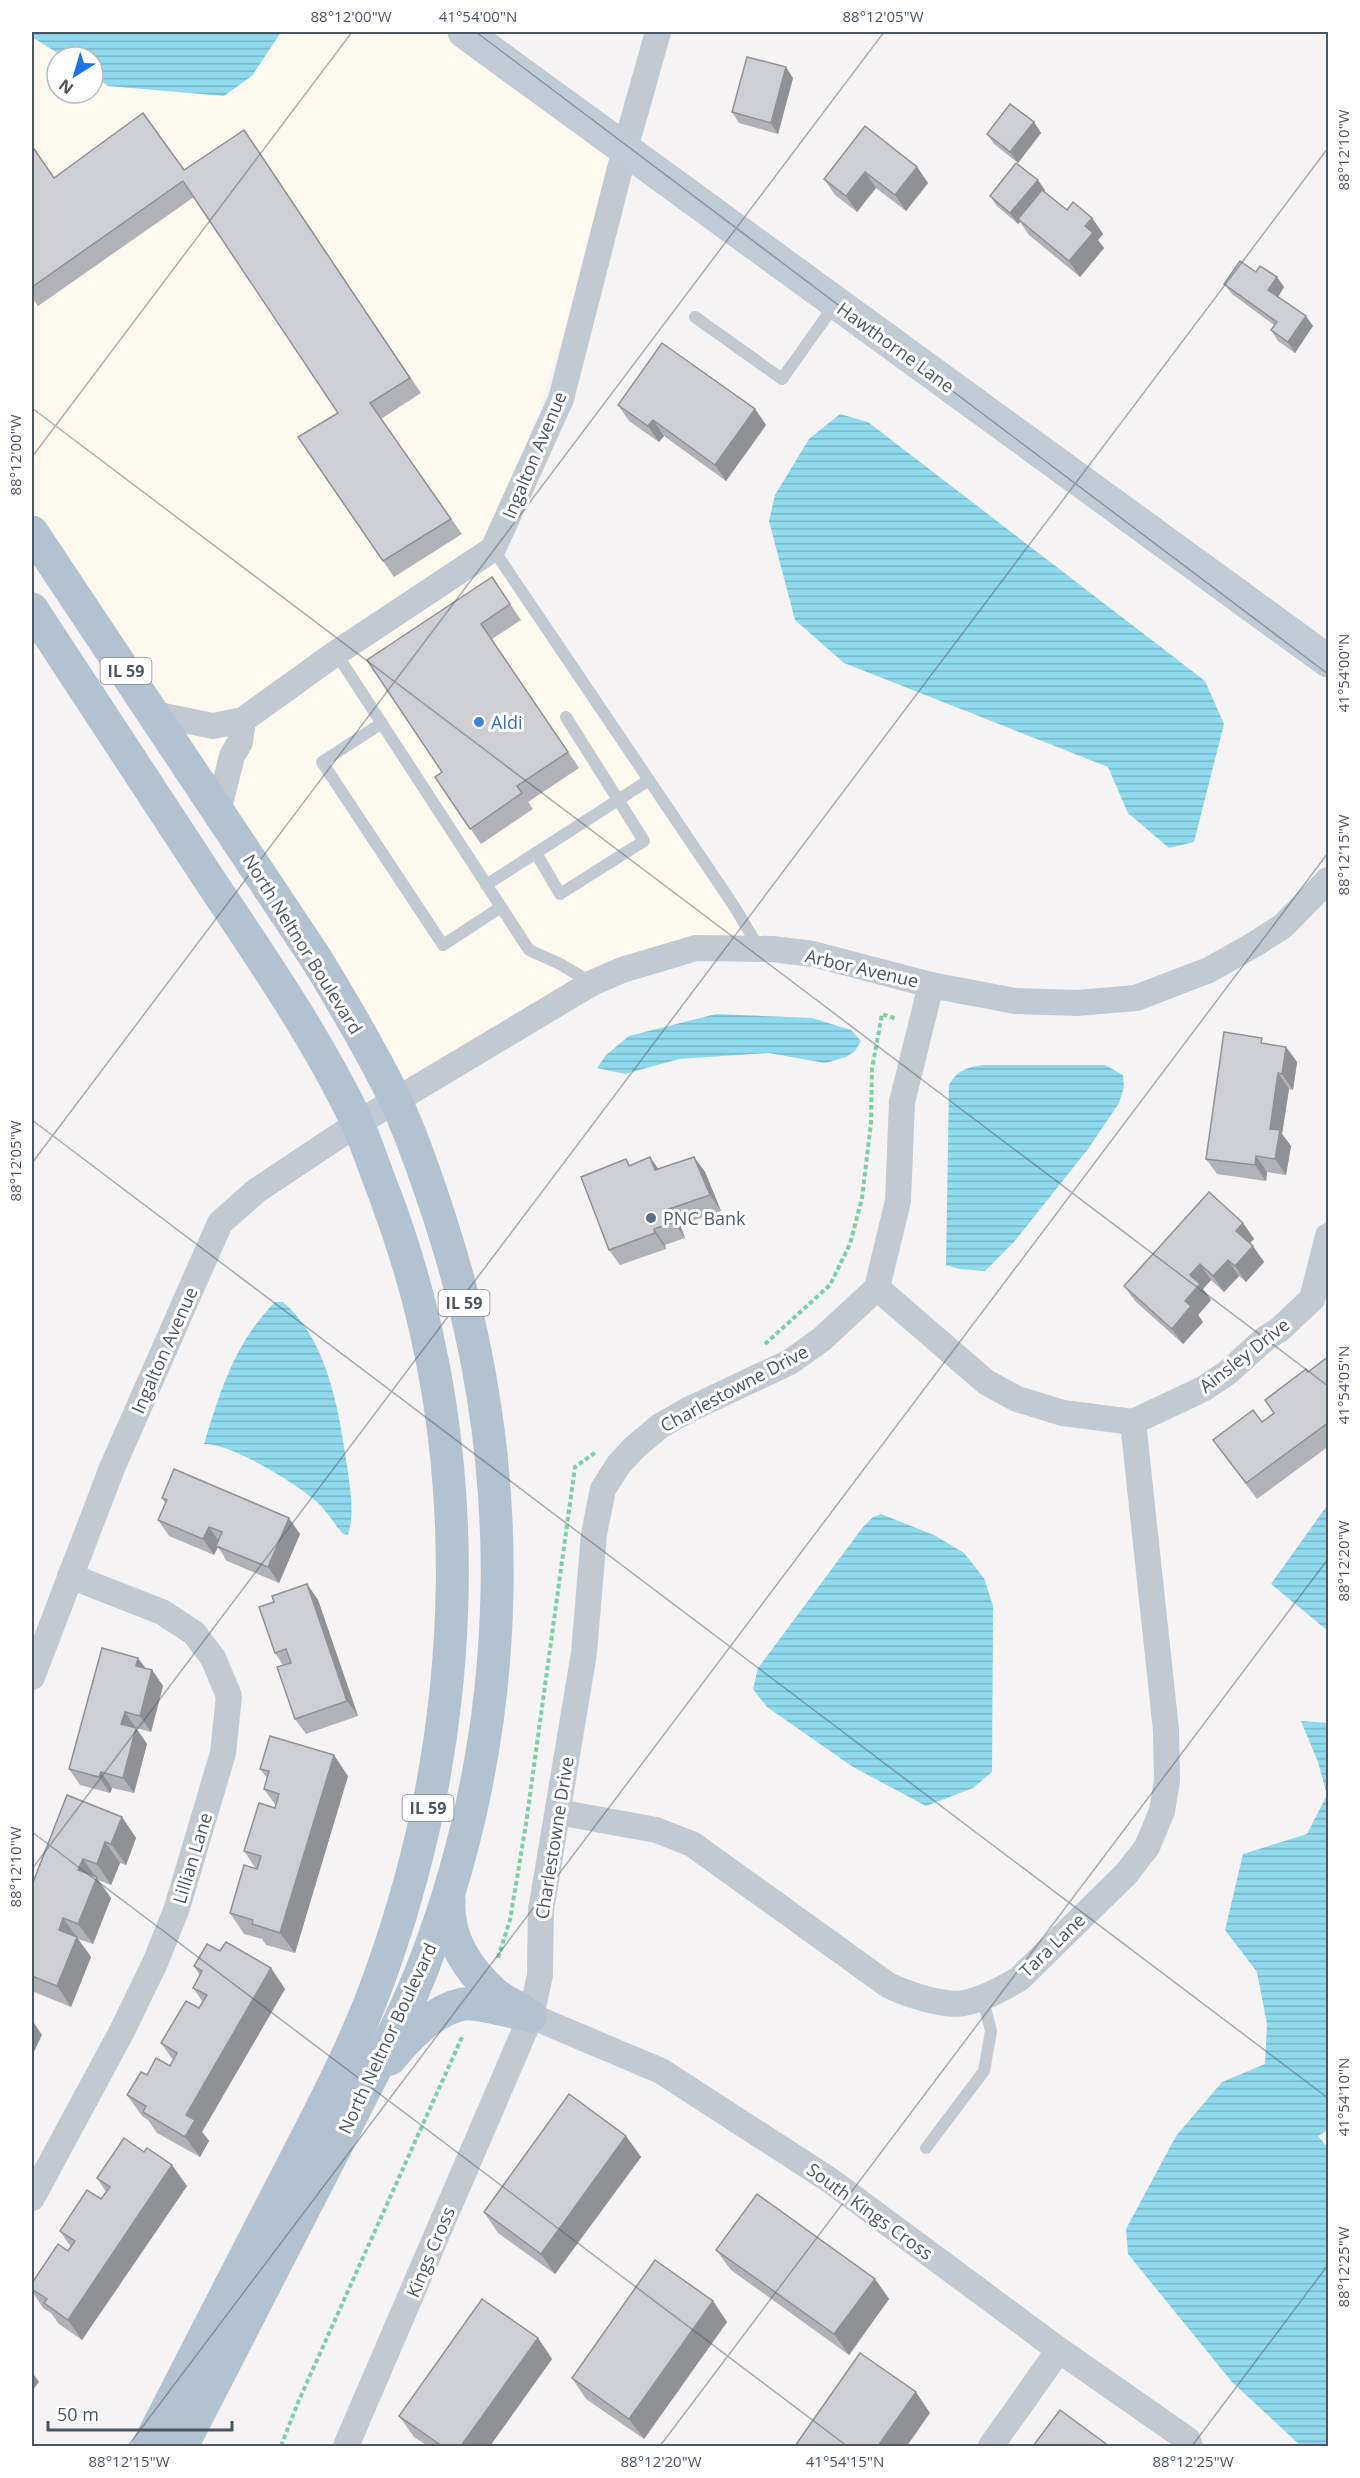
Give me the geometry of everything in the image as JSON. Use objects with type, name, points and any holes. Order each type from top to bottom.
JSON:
[{"type":"main road","name":"North Neltnor Boulevard","points":[[32,532],[317,960],[349,1012],[395,1100],[424,1169],[459,1279],[485,1405],[497,1514],[498,1610],[493,1683],[469,1821],[450,1892],[424,1965],[362,2094],[182,2446]]},
{"type":"main road","name":"North Neltnor Boulevard","points":[[32,609],[285,993],[358,1123],[409,1266],[435,1375],[447,1448],[453,1538],[452,1633],[438,1758],[420,1848],[380,1977],[357,2034],[327,2097],[148,2446]]},
{"type":"main road","points":[[450,1892],[449,1914],[457,1945],[466,1962],[494,1993],[531,2016]]},
{"type":"main road","points":[[362,2094],[398,2049],[419,2028],[441,2012],[464,2004],[531,2016]]},
{"type":"street","name":"Hawthorne Lane","points":[[464,32],[1329,661]]},
{"type":"street","name":"Ingalton Avenue","points":[[493,549],[561,399],[624,149],[658,32]]},
{"type":"street","points":[[154,714],[213,726],[243,720],[336,653],[493,549]]},
{"type":"street","points":[[218,812],[232,756],[240,742],[243,720]]},
{"type":"street","name":"Arbor Avenue","points":[[395,1100],[592,983],[622,970],[696,948],[759,949],[813,954],[931,984],[1015,1001],[1077,1003],[1136,998],[1209,970],[1255,944],[1283,926],[1329,880]]},
{"type":"street","points":[[931,984],[902,1102],[898,1201],[877,1288],[986,1382],[1017,1399],[1064,1413],[1132,1422]]},
{"type":"street","name":"Ingalton Avenue","points":[[32,1677],[117,1458],[220,1223],[256,1191],[395,1100]]},
{"type":"street","points":[[1320,1301],[1329,1236]]},
{"type":"street","name":"Charlestowne Drive","points":[[513,2056],[531,2016],[540,1975],[541,1910],[584,1653],[594,1534],[603,1489],[619,1464],[634,1447],[660,1426],[688,1410],[790,1362],[822,1339],[877,1288]]},
{"type":"street","name":"Ainsley Drive","points":[[1132,1422],[1203,1389],[1266,1338],[1320,1301]]},
{"type":"street","name":"Tara Lane","points":[[558,1812],[657,1830],[692,1844],[888,1985],[907,1994],[963,2004],[1019,1978],[1126,1874],[1147,1846],[1162,1811],[1167,1780],[1166,1730],[1132,1422]]},
{"type":"street","name":"Lillian Lane","points":[[32,2198],[122,2031],[155,1963],[177,1908],[223,1753],[229,1696],[213,1658],[194,1633],[162,1612],[70,1576]]},
{"type":"street","name":"South Kings Cross","points":[[531,2016],[661,2071],[831,2181],[1189,2443]]},
{"type":"street","name":"Kings Cross","points":[[346,2446],[513,2056]]},
{"type":"street","points":[[991,2446],[1059,2350]]},
{"type":"lane","points":[[695,317],[782,379],[836,303]]},
{"type":"lane","points":[[493,549],[734,906],[759,949]]},
{"type":"lane","points":[[336,653],[529,950],[560,964],[592,983]]},
{"type":"lane","points":[[536,853],[560,894],[644,841],[620,799],[566,717]]},
{"type":"lane","points":[[382,723],[322,762],[443,945],[501,907]]},
{"type":"lane","points":[[486,885],[649,780]]},
{"type":"lane","points":[[926,2148],[984,2071],[991,2031],[982,1996]]},
{"type":"shaded area","points":[[32,32],[464,32],[625,149],[493,549],[772,949],[696,948],[537,1016],[396,1099],[32,544]]},
{"type":"water","points":[[32,32],[281,32],[252,76],[224,96],[108,86],[105,84],[105,45],[45,45],[32,37]]},
{"type":"water","points":[[840,414],[868,422],[1205,681],[1224,724],[1194,842],[1169,848],[1128,813],[1108,767],[844,663],[795,620],[769,521],[775,495],[809,439]]},
{"type":"water","points":[[716,1014],[812,1018],[851,1030],[861,1041],[855,1051],[846,1057],[825,1063],[769,1053],[679,1059],[625,1074],[597,1068],[606,1055],[629,1036]]},
{"type":"water","points":[[984,1065],[1105,1065],[1123,1075],[1124,1087],[1119,1103],[1088,1149],[1014,1242],[985,1271],[959,1269],[946,1265],[949,1085],[963,1070]]},
{"type":"water","points":[[275,1302],[283,1302],[311,1336],[329,1378],[340,1423],[349,1483],[352,1510],[348,1535],[342,1533],[316,1501],[293,1484],[246,1457],[216,1445],[204,1444],[230,1368],[249,1334]]},
{"type":"water","points":[[1328,1504],[1328,1631],[1271,1584]]},
{"type":"water","points":[[881,1514],[934,1535],[964,1553],[984,1578],[993,1606],[992,1772],[973,1788],[926,1806],[853,1767],[767,1707],[753,1689],[758,1668],[863,1527],[873,1517]]},
{"type":"water","points":[[1301,1721],[1328,1723],[1328,2130],[1318,2136],[1328,2148],[1328,2446],[1301,2446],[1232,2382],[1128,2254],[1126,2229],[1176,2136],[1222,2082],[1265,2064],[1267,2024],[1257,1972],[1225,1930],[1243,1854],[1307,1834],[1327,1795],[1318,1762]]},
{"type":"building","points":[[747,57],[786,67],[771,123],[732,112]]},
{"type":"building","points":[[1010,104],[1034,122],[1010,152],[987,134]]},
{"type":"building","points":[[143,113],[184,170],[244,130],[410,378],[370,403],[451,519],[383,561],[298,437],[338,413],[183,181],[32,287],[32,146],[54,178]]},
{"type":"building","points":[[865,126],[917,167],[895,195],[865,172],[846,196],[824,179]]},
{"type":"building","points":[[1016,163],[1038,180],[1010,213],[990,196]]},
{"type":"building","points":[[1042,190],[1067,210],[1073,202],[1092,218],[1085,226],[1093,233],[1069,261],[1018,219]]},
{"type":"building","points":[[1240,261],[1256,272],[1260,266],[1277,277],[1268,290],[1306,316],[1288,342],[1271,330],[1277,322],[1224,284]]},
{"type":"building","points":[[662,343],[755,409],[715,465],[653,420],[648,426],[618,405]]},
{"type":"building","name":"Aldi","points":[[492,577],[510,604],[481,624],[568,752],[517,786],[522,793],[470,829],[435,777],[442,772],[367,660]]},
{"type":"building","points":[[1224,1032],[1262,1038],[1261,1043],[1286,1047],[1282,1074],[1278,1073],[1270,1129],[1280,1130],[1275,1159],[1256,1156],[1255,1165],[1206,1159]]},
{"type":"building","name":"PNC Bank","points":[[650,1157],[655,1170],[694,1157],[710,1195],[669,1209],[674,1222],[654,1229],[655,1233],[609,1250],[581,1177],[626,1159],[629,1166]]},
{"type":"building","points":[[1209,1192],[1243,1223],[1236,1231],[1253,1246],[1235,1266],[1228,1260],[1213,1276],[1200,1264],[1190,1275],[1200,1284],[1185,1301],[1191,1306],[1172,1329],[1124,1286]]},
{"type":"building","points":[[1329,1356],[1329,1422],[1246,1483],[1213,1440],[1253,1410],[1262,1422],[1274,1413],[1265,1400],[1306,1369],[1308,1372]]},
{"type":"building","points":[[174,1469],[289,1518],[268,1567],[216,1546],[222,1532],[209,1527],[203,1539],[158,1520],[167,1500],[162,1498]]},
{"type":"building","points":[[307,1584],[347,1701],[295,1719],[277,1667],[291,1663],[286,1649],[275,1653],[259,1607],[274,1602],[272,1596]]},
{"type":"building","points":[[102,1648],[138,1658],[136,1666],[152,1670],[140,1716],[125,1712],[121,1724],[136,1728],[123,1778],[101,1772],[99,1777],[69,1769]]},
{"type":"building","points":[[270,1736],[334,1755],[280,1933],[252,1924],[253,1920],[230,1913],[244,1865],[257,1869],[261,1856],[244,1851],[259,1803],[275,1808],[279,1794],[264,1789],[269,1771],[260,1769]]},
{"type":"building","points":[[67,1795],[122,1817],[111,1844],[105,1842],[97,1864],[83,1859],[78,1870],[97,1877],[78,1924],[63,1918],[59,1930],[77,1937],[57,1986],[32,1976],[32,1885]]},
{"type":"building","points":[[226,1942],[271,1968],[186,2115],[195,2120],[185,2137],[143,2112],[146,2106],[127,2095],[141,2072],[147,2075],[156,2058],[170,2066],[177,2053],[161,2043],[186,2001],[199,2008],[207,1995],[193,1988],[202,1971],[194,1966],[207,1944],[220,1951]]},
{"type":"building","points":[[569,2094],[626,2136],[541,2254],[484,2212]]},
{"type":"building","points":[[124,2138],[144,2152],[147,2148],[172,2165],[68,2320],[44,2303],[47,2299],[32,2289],[32,2283],[58,2244],[68,2251],[75,2241],[60,2231],[87,2190],[101,2199],[110,2187],[97,2178]]},
{"type":"building","points":[[757,2194],[875,2279],[834,2334],[716,2250]]},
{"type":"building","points":[[655,2260],[713,2301],[629,2419],[572,2378]]},
{"type":"building","points":[[482,2299],[538,2338],[461,2446],[442,2446],[399,2416]]},
{"type":"building","points":[[860,2353],[916,2392],[878,2446],[795,2446]]},
{"type":"building","points":[[1060,2410],[1109,2446],[1033,2446]]},
{"type":"place","name":"Aldi","points":[[479,722]]},
{"type":"place","name":"PNC Bank","points":[[651,1218]]}]
